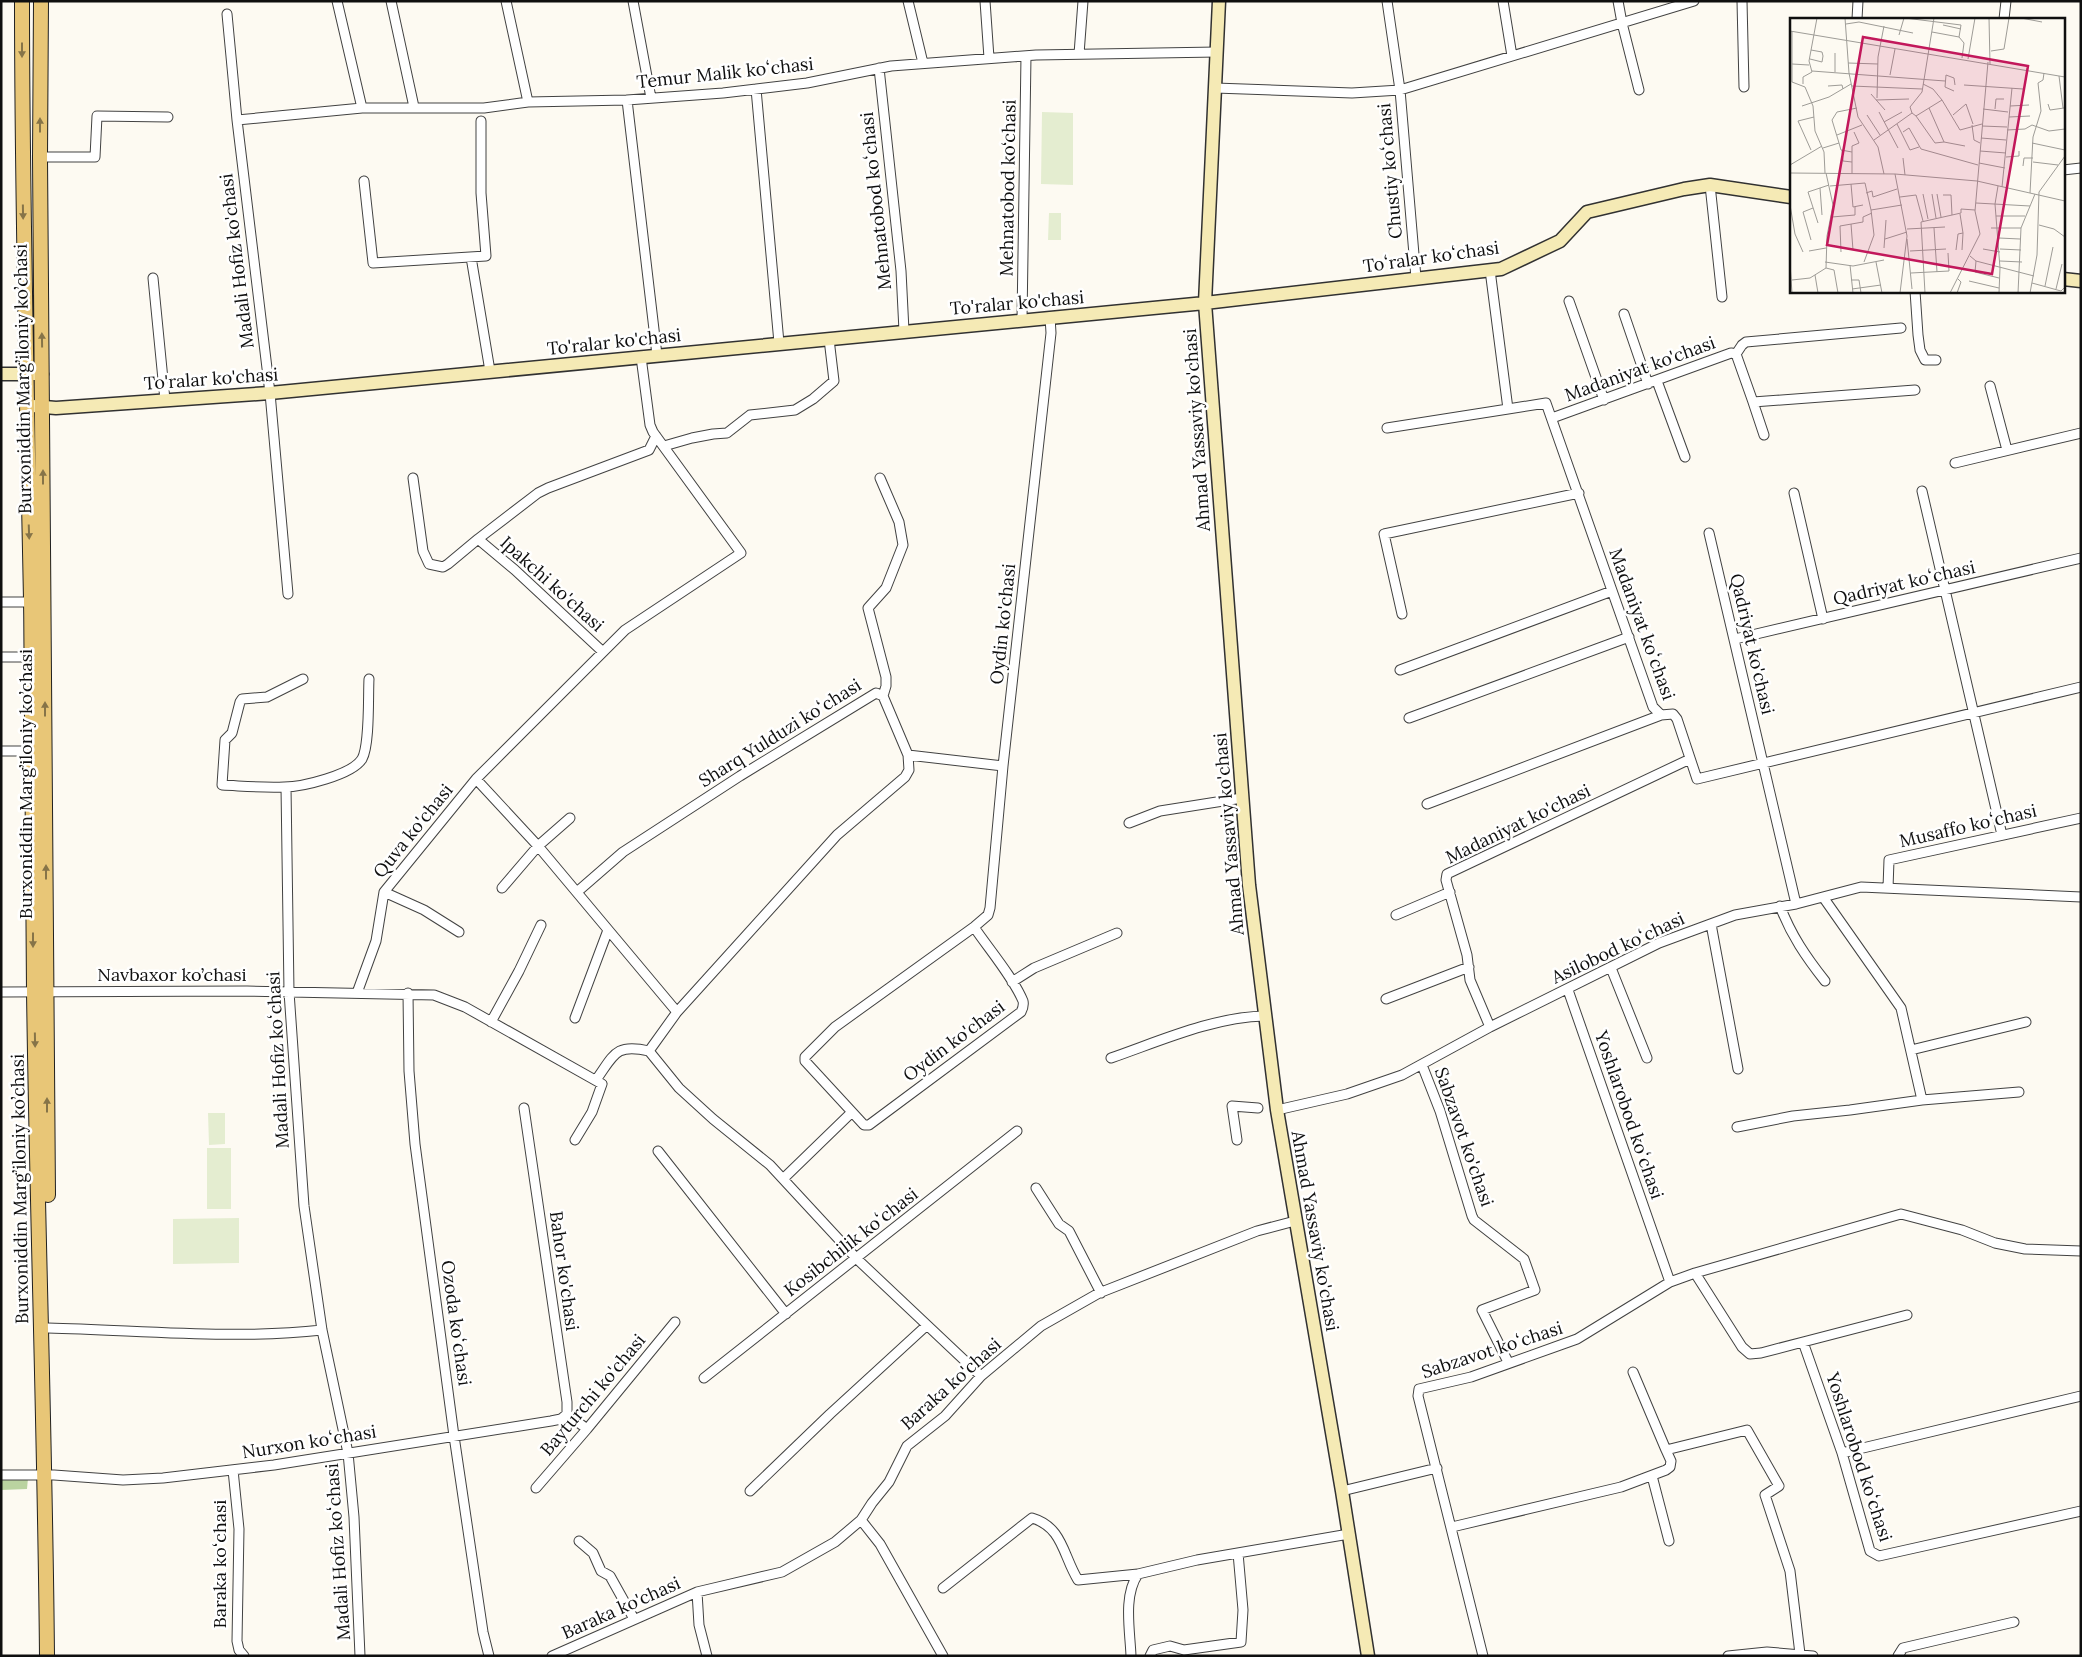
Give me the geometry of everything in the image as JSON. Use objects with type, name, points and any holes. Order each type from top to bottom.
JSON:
[{"type":"main road","name":"Burxoniddin Marg’iloniy ko’chasi","points":[[22,1],[25,405],[31,602],[32,751],[48,1328],[47,1656]]},
{"type":"main road","name":"Burxoniddin Marg’iloniy ko’chasi","points":[[41,1],[40,157],[43,406],[40,991],[49,1475],[56,1656]]},
{"type":"street","points":[[337,1],[362,108]]},
{"type":"street","points":[[391,1],[414,107]]},
{"type":"street","points":[[506,1],[528,102]]},
{"type":"street","points":[[633,1],[651,98]]},
{"type":"street","points":[[908,1],[923,63]]},
{"type":"street","points":[[985,1],[989,58]]},
{"type":"street","points":[[1080,54],[1083,1]]},
{"type":"street","name":"Ahmad Yassaviy ko'chasi","points":[[1219,1],[1205,303],[1249,885],[1277,1110],[1368,1656]]},
{"type":"street","name":"Chustiy koʻchasi","points":[[1387,1],[1400,90],[1404,157],[1416,278]]},
{"type":"street","points":[[1503,1],[1512,56]]},
{"type":"street","points":[[1618,1],[1639,90]]},
{"type":"street","name":"Chustiy koʻchasi","points":[[1215,88],[1352,93],[1400,90],[1694,1]]},
{"type":"street","points":[[1742,1],[1744,87]]},
{"type":"street","points":[[1857,18],[1858,1]]},
{"type":"street","points":[[2004,18],[2006,1]]},
{"type":"street","name":"Madali Hofiz ko'chasi","points":[[227,14],[237,120],[270,393],[288,594]]},
{"type":"street","name":"Temur Malik koʻchasi","points":[[237,120],[362,108],[484,108],[528,102],[627,100],[756,89],[806,82],[879,68],[989,58],[1080,54],[1217,52]]},
{"type":"street","name":"Mehnatobod ko‘chasi","points":[[1022,320],[1026,56]]},
{"type":"street","name":"Mehnatobod koʻchasi","points":[[879,68],[901,271],[904,331]]},
{"type":"street","points":[[756,89],[779,343]]},
{"type":"street","points":[[627,100],[657,355]]},
{"type":"street","points":[[40,157],[96,157],[97,116],[168,117]]},
{"type":"street","points":[[364,181],[373,263],[486,256],[481,193],[481,121]]},
{"type":"street","points":[[2064,170],[2081,168]]},
{"type":"street","points":[[1710,185],[1722,297]]},
{"type":"street","name":"Toʻralar koʻchasi","points":[[1205,303],[1500,269],[1560,241],[1587,212],[1684,189],[1710,185],[1790,197]]},
{"type":"street","points":[[470,257],[490,371]]},
{"type":"street","points":[[1387,428],[1508,409],[1490,270]]},
{"type":"street","points":[[153,278],[165,400]]},
{"type":"street","points":[[2064,279],[2081,281]]},
{"type":"street","points":[[1915,292],[1920,350],[1924,360],[1936,360]]},
{"type":"street","points":[[1569,301],[1604,400]]},
{"type":"street","name":"To'ralar ko'chasi","points":[[25,405],[56,408],[270,393],[1205,303]]},
{"type":"street","points":[[1624,314],[1685,457]]},
{"type":"street","name":"Oydin ko'chasi","points":[[974,927],[1024,1002],[1021,1012],[869,1125],[864,1125],[805,1061],[805,1056],[835,1027],[974,927],[988,915],[990,908],[1003,766],[1050,343],[1050,318]]},
{"type":"street","points":[[1736,354],[1746,342],[1901,328]]},
{"type":"street","points":[[641,356],[650,425],[664,446],[692,438],[727,434],[750,416],[795,410],[813,399],[834,381],[829,338]]},
{"type":"street","name":"Madaniyat ko'chasi","points":[[1552,418],[1731,353],[1736,354],[1764,435]]},
{"type":"street","points":[[1,374],[42,374]]},
{"type":"street","points":[[1990,386],[2007,450]]},
{"type":"street","points":[[1753,402],[1915,390]]},
{"type":"street","name":"Madaniyat koʻchasi","points":[[1508,409],[1546,403],[1653,707],[1661,715],[1673,714],[1677,720],[1697,779],[2081,686]]},
{"type":"street","points":[[1955,463],[2081,433]]},
{"type":"street","name":"Ipakchi ko'chasi","points":[[603,652],[515,570],[478,539],[538,493],[649,450],[656,436]]},
{"type":"street","name":"Quva ko'chasi","points":[[357,993],[376,941],[384,892],[476,779],[625,630],[741,553],[664,446]]},
{"type":"street","points":[[413,478],[423,551],[429,564],[442,566],[448,564],[478,539]]},
{"type":"street","points":[[880,478],[899,522],[903,546],[886,588],[868,608],[886,677],[883,696]]},
{"type":"street","points":[[1922,491],[2002,835]]},
{"type":"street","points":[[1402,614],[1384,534],[1579,493]]},
{"type":"street","points":[[1794,493],[1823,619]]},
{"type":"street","name":"Qadriyat ko'chasi","points":[[1708,533],[1735,639],[1796,904]]},
{"type":"street","name":"Qadriyat koʻchasi","points":[[1735,639],[2081,558]]},
{"type":"street","points":[[1400,670],[1612,591]]},
{"type":"street","points":[[1,602],[31,602]]},
{"type":"street","points":[[1409,718],[1629,637]]},
{"type":"street","points":[[1,657],[31,657]]},
{"type":"street","points":[[303,679],[267,697],[242,699],[232,733],[225,740],[222,785],[286,788],[346,772],[362,759],[368,728],[369,679]]},
{"type":"street","name":"Sharq Yulduzi koʻchasi","points":[[577,892],[622,852],[740,776],[876,693],[883,696],[908,755]]},
{"type":"street","points":[[1427,804],[1661,715]]},
{"type":"street","points":[[1,751],[32,751]]},
{"type":"street","points":[[649,1051],[677,1012],[837,835],[905,777],[909,770],[908,755],[1003,766]]},
{"type":"street","name":"Madaniyat ko'chasi","points":[[1490,1027],[1470,980],[1469,967],[1446,880],[1447,874],[1690,759]]},
{"type":"street","points":[[476,779],[538,846],[677,1012]]},
{"type":"street","name":"Madali Hofiz koʻchasi","points":[[286,788],[289,992],[304,1206],[322,1330],[348,1453],[354,1517],[360,1656]]},
{"type":"street","points":[[1129,823],[1160,811],[1242,798]]},
{"type":"street","points":[[502,888],[538,846],[570,818]]},
{"type":"street","name":"Musaffo koʻchasi","points":[[1888,888],[1889,860],[2081,818]]},
{"type":"street","name":"Asilobod koʻchasi","points":[[1277,1110],[1347,1094],[1402,1075],[1490,1027],[1568,990],[1659,943],[1735,915],[1796,904],[1860,887],[2081,897]]},
{"type":"street","points":[[384,892],[424,910],[459,932]]},
{"type":"street","points":[[1396,914],[1450,892]]},
{"type":"street","points":[[1823,896],[1901,1008],[1922,1100]]},
{"type":"street","points":[[1780,906],[1789,930],[1804,955],[1825,981]]},
{"type":"street","points":[[1711,924],[1738,1069]]},
{"type":"street","points":[[491,1022],[519,971],[540,925]]},
{"type":"street","points":[[575,1018],[608,930]]},
{"type":"street","points":[[1012,982],[1034,968],[1117,933]]},
{"type":"street","points":[[1386,999],[1469,967]]},
{"type":"street","points":[[1611,968],[1647,1058]]},
{"type":"street","name":"Yoshlarobod koʻchasi","points":[[1568,990],[1670,1282]]},
{"type":"street","name":"Navbaxor ko’chasi","points":[[1,992],[357,993]]},
{"type":"street","points":[[357,993],[408,993],[434,995],[447,999],[596,1080],[602,1086],[592,1112],[575,1140]]},
{"type":"street","name":"Ozoda koʻchasi","points":[[408,993],[409,1070],[415,1144],[454,1436],[482,1622],[489,1656]]},
{"type":"street","points":[[1111,1058],[1196,1029],[1246,1016],[1265,1016]]},
{"type":"street","points":[[1911,1050],[2026,1022]]},
{"type":"street","points":[[596,1080],[615,1052],[626,1048],[649,1051],[679,1088],[784,1178],[857,1258],[926,1326],[981,1376]]},
{"type":"street","name":"Sabzavot ko'chasi","points":[[1422,1065],[1440,1111],[1474,1220],[1524,1259],[1536,1290],[1482,1310],[1508,1362]]},
{"type":"street","points":[[1737,1127],[1793,1116],[1922,1100],[2019,1092]]},
{"type":"street","points":[[1238,1140],[1232,1106],[1258,1108]]},
{"type":"street","name":"Bahor ko'chasi","points":[[524,1108],[567,1402],[567,1414]]},
{"type":"street","points":[[784,1178],[851,1113]]},
{"type":"street","name":"Kosibchilik koʻchasi","points":[[704,1378],[1017,1131]]},
{"type":"street","points":[[658,1151],[786,1314]]},
{"type":"street","points":[[1036,1188],[1059,1224],[1069,1231],[1101,1293]]},
{"type":"street","points":[[1670,1282],[1695,1273],[1901,1214],[1962,1230],[1995,1243],[2025,1249],[2081,1251]]},
{"type":"street","name":"Baraka ko'chasi","points":[[552,1656],[697,1592],[782,1572],[835,1542],[862,1520],[872,1503],[889,1482],[907,1446],[945,1416],[981,1376],[1041,1326],[1101,1293],[1257,1231],[1295,1221]]},
{"type":"street","points":[[1695,1273],[1742,1347],[1750,1354],[1761,1353],[1907,1315]]},
{"type":"street","name":"Sabzavot koʻchasi","points":[[1483,1656],[1418,1396],[1419,1389],[1471,1377],[1508,1362],[1578,1339],[1670,1282]]},
{"type":"street","name":"Bayturchi ko'chasi","points":[[536,1488],[675,1322]]},
{"type":"street","points":[[750,1491],[926,1326]]},
{"type":"street","points":[[48,1328],[246,1334],[296,1333],[322,1330]]},
{"type":"street","name":"Yoshlarobod koʻchasi","points":[[1803,1342],[1842,1453],[1870,1551],[1879,1556],[2081,1511]]},
{"type":"street","points":[[1452,1527],[1622,1487],[1670,1467],[1671,1461],[1633,1372]]},
{"type":"street","points":[[1842,1453],[2081,1396]]},
{"type":"street","points":[[567,1414],[587,1429]]},
{"type":"street","name":"Nurxon koʻchasi","points":[[1,1475],[49,1475],[123,1480],[163,1478],[233,1470],[551,1421],[561,1419],[567,1414]]},
{"type":"street","points":[[1666,1450],[1747,1430],[1779,1486],[1765,1495],[1790,1571],[1800,1654]]},
{"type":"street","points":[[1342,1491],[1437,1468]]},
{"type":"street","name":"Baraka koʻchasi","points":[[233,1470],[239,1528],[237,1641],[239,1650],[244,1656]]},
{"type":"street","points":[[1652,1476],[1669,1542]]},
{"type":"street","points":[[943,1588],[1032,1518],[1045,1522],[1061,1541],[1069,1566],[1078,1580],[1138,1574],[1161,1567],[1349,1534]]},
{"type":"street","points":[[862,1520],[880,1544],[944,1656]]},
{"type":"street","points":[[579,1541],[592,1553],[600,1571],[610,1576],[634,1619]]},
{"type":"street","points":[[1150,1656],[1153,1650],[1170,1646],[1184,1650],[1240,1642],[1243,1610],[1238,1553]]},
{"type":"street","points":[[1131,1656],[1129,1608],[1132,1582],[1138,1574]]},
{"type":"street","points":[[697,1592],[699,1625],[707,1656]]},
{"type":"street","points":[[1898,1656],[1904,1648],[2014,1622]]},
{"type":"street","points":[[1728,1656],[1767,1652],[1813,1656]]},
{"type":"green space","points":[[1042,112],[1073,113],[1073,185],[1041,184]]},
{"type":"green space","points":[[1049,213],[1061,213],[1061,240],[1048,240]]},
{"type":"green space","points":[[208,1113],[225,1113],[225,1144],[209,1145]]},
{"type":"green space","points":[[207,1148],[231,1148],[231,1209],[207,1209]]},
{"type":"green space","points":[[239,1218],[239,1263],[173,1264],[173,1219]]},
{"type":"green space","points":[[1,1478],[28,1478],[27,1489],[1,1490]]}]
